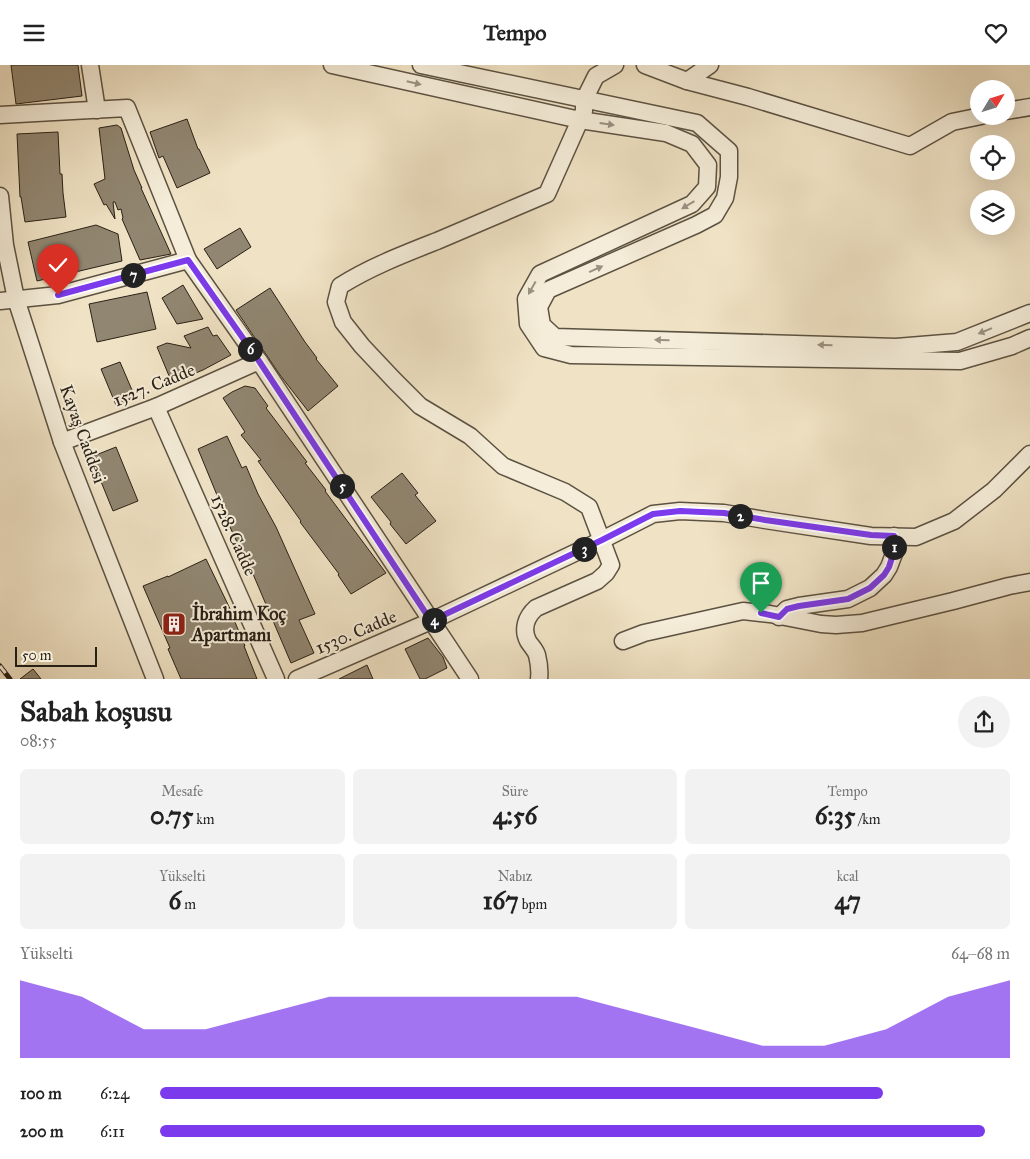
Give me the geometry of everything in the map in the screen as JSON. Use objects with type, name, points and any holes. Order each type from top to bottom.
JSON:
[{"type":"street","points":[[90,65],[97,111]]},
{"type":"street","points":[[332,65],[580,120],[666,133],[692,144],[708,165],[708,187],[692,204],[540,274],[526,299],[528,324],[544,348],[570,355],[960,361],[1012,346],[1030,338]]},
{"type":"street","points":[[421,65],[697,123],[729,151],[729,177],[725,197],[715,215],[548,290],[539,307],[542,325],[555,337],[896,347],[957,342],[1030,313]]},
{"type":"street","points":[[539,679],[540,670],[536,654],[527,639],[526,620],[536,608],[597,581],[611,565],[589,507],[565,492],[503,466],[470,436],[420,406],[362,346],[343,322],[336,301],[340,286],[358,275],[547,194],[584,111],[584,100],[596,76],[615,65]]},
{"type":"street","points":[[645,65],[687,81],[783,107],[910,146],[952,122],[970,118]]},
{"type":"street","points":[[687,81],[710,65]]},
{"type":"street","points":[[1015,110],[1030,107]]},
{"type":"street","points":[[0,115],[127,108],[188,260],[259,361],[470,679]]},
{"type":"street","name":"Kayaş Caddesi","points":[[0,196],[8,300],[155,679]]},
{"type":"street","points":[[8,300],[58,295],[188,260]]},
{"type":"street","name":"1527. Cadde","points":[[62,442],[156,407],[259,361]]},
{"type":"street","name":"1528. Cadde","points":[[156,407],[276,679]]},
{"type":"street","name":"1530. Cadde","points":[[297,679],[431,621],[653,514],[680,511],[724,513],[871,535],[916,537],[954,521],[994,490],[1030,454]]},
{"type":"street","points":[[779,617],[787,609],[848,599],[870,588],[884,575],[889,567],[894,551],[894,536]]},
{"type":"street","points":[[623,641],[644,633],[734,612],[752,611],[821,624],[856,624],[1030,581]]},
{"type":"building","points":[[11,65],[78,65],[82,96],[16,104]]},
{"type":"building","points":[[187,119],[198,149],[210,173],[177,188],[163,156],[159,158],[150,132]]},
{"type":"building","points":[[117,125],[121,128],[141,188],[171,254],[140,260],[122,219],[121,209],[118,210],[115,202],[113,202],[115,219],[106,204],[104,205],[94,184],[105,179],[99,128]]},
{"type":"building","points":[[58,132],[60,174],[62,174],[66,217],[25,222],[20,197],[17,134]]},
{"type":"building","points":[[96,225],[118,234],[122,261],[37,281],[28,242]]},
{"type":"building","points":[[240,228],[251,247],[217,269],[204,249]]},
{"type":"building","points":[[183,285],[203,319],[177,324],[162,298]]},
{"type":"building","points":[[270,288],[316,359],[338,386],[308,411],[280,375],[236,310]]},
{"type":"building","points":[[147,292],[156,329],[97,342],[89,304]]},
{"type":"building","points":[[208,327],[213,336],[217,335],[231,355],[203,370],[172,383],[157,347],[167,343],[191,348],[184,336]]},
{"type":"building","points":[[120,362],[135,397],[116,405],[101,369]]},
{"type":"building","points":[[245,386],[255,388],[268,406],[266,408],[386,573],[351,594],[339,574],[258,461],[261,460],[241,435],[245,432],[223,398]]},
{"type":"building","points":[[227,436],[242,468],[246,466],[315,614],[299,620],[314,653],[291,663],[250,567],[223,512],[198,449]]},
{"type":"building","points":[[116,447],[138,501],[113,511],[91,457]]},
{"type":"building","points":[[402,473],[418,493],[415,495],[436,521],[406,544],[371,497]]},
{"type":"building","points":[[206,559],[233,615],[257,679],[181,679],[168,649],[170,648],[143,586],[168,577]]},
{"type":"building","points":[[428,638],[443,657],[447,668],[425,679],[420,679],[405,649]]},
{"type":"building","points":[[367,665],[373,679],[339,679]]},
{"type":"building","points":[[33,669],[41,679],[20,679]]},
{"type":"railway","points":[[0,666],[10,679]]},
{"type":"place","name":"İbrahim Koç Apartmanı","points":[[174,624]]},
{"type":"route","points":[[58,295],[188,260],[259,361],[431,621],[653,514],[680,511],[724,513],[871,535],[894,536],[894,551],[889,567],[884,575],[870,588],[848,599],[787,609],[779,617],[761,613]]}]
